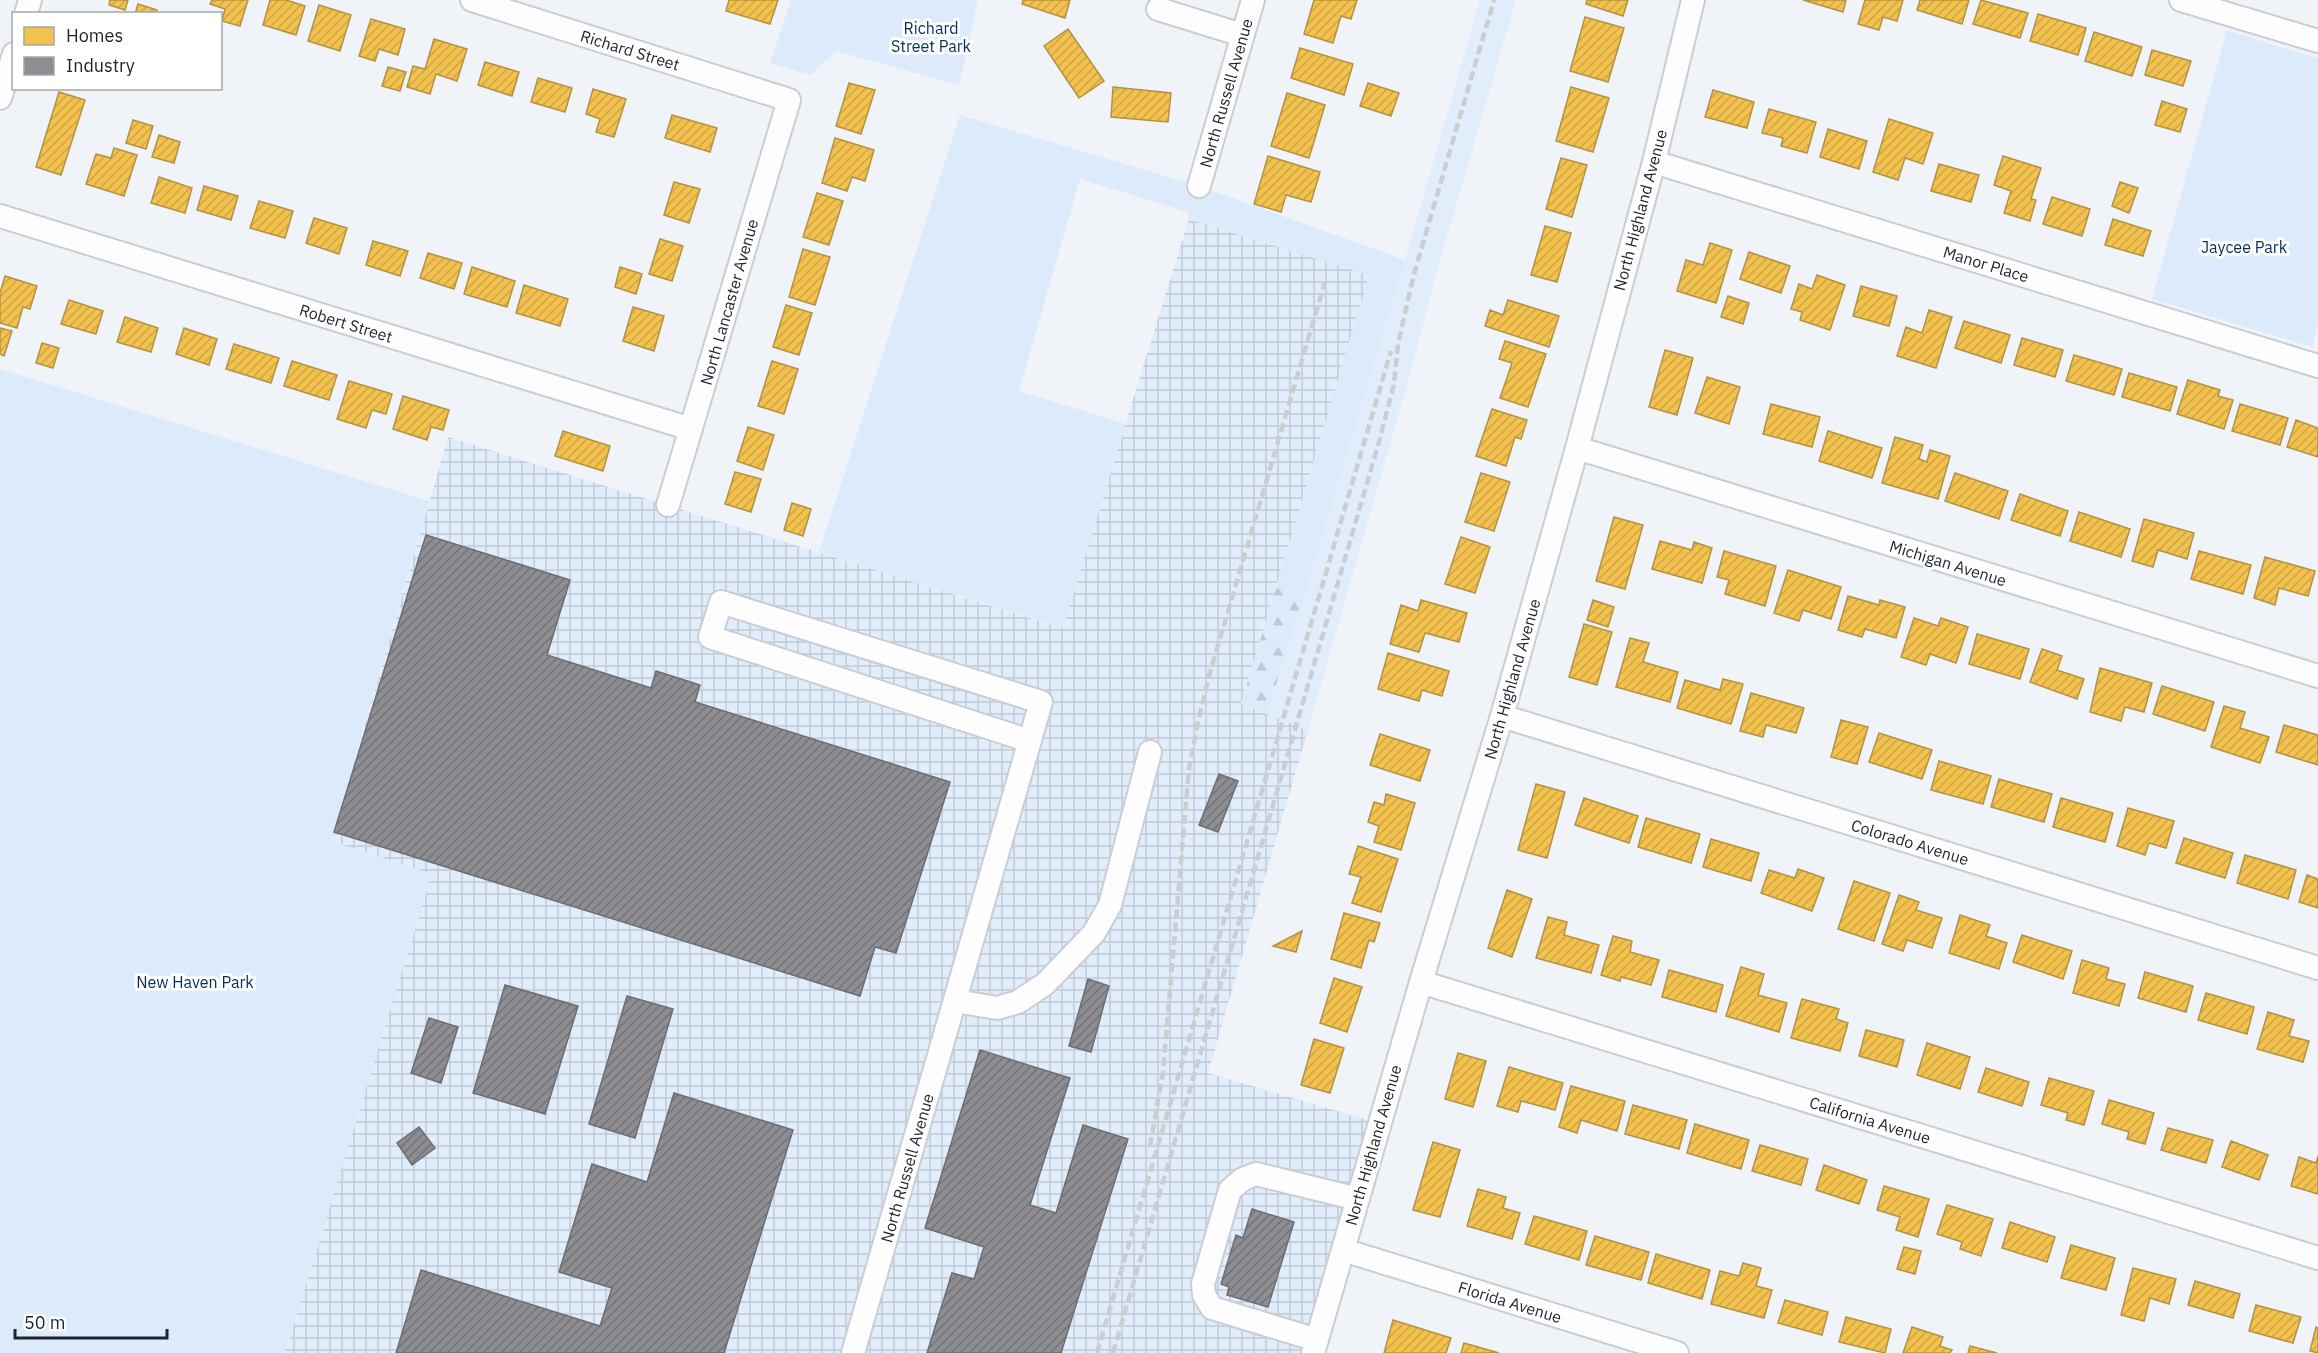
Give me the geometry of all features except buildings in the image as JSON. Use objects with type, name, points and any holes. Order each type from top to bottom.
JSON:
[{"type":"street","name":"Richard Street","points":[[472,0],[789,100]]},
{"type":"street","name":"North Russell Avenue","points":[[1199,186],[1253,0]]},
{"type":"street","name":"North Highland Avenue","points":[[1315,1346],[1421,982],[1502,716],[1654,162],[1693,0]]},
{"type":"street","points":[[2181,0],[2318,41]]},
{"type":"street","points":[[1158,9],[1242,35]]},
{"type":"street","points":[[0,98],[12,60]]},
{"type":"street","name":"North Lancaster Avenue","points":[[668,505],[789,100]]},
{"type":"street","name":"Manor Place","points":[[1654,162],[2318,366]]},
{"type":"street","name":"Robert Street","points":[[0,216],[691,429]]},
{"type":"street","name":"Michigan Avenue","points":[[1577,448],[2318,676]]},
{"type":"street","name":"North Russell Avenue","points":[[853,1353],[958,992],[1030,741],[1041,702],[721,602],[710,637],[1030,741]]},
{"type":"street","name":"Colorado Avenue","points":[[1502,716],[2318,968]]},
{"type":"street","points":[[958,992],[997,1008],[1018,1002],[1045,984],[1094,933],[1110,905],[1150,752]]},
{"type":"street","name":"California Avenue","points":[[1421,982],[2318,1258]]},
{"type":"street","points":[[1315,1346],[1212,1308],[1204,1295],[1203,1284],[1230,1190],[1243,1179],[1256,1174],[1358,1199]]},
{"type":"street","name":"Florida Avenue","points":[[1343,1250],[1677,1353]]},
{"type":"shaded area","points":[[1480,0],[1516,0],[1308,730],[1243,949],[1085,1353],[1188,1006],[1267,714],[1405,260]]},
{"type":"shaded area","points":[[1189,219],[1370,275],[1241,704],[1308,730],[1208,1073],[1368,1120],[1301,1353],[285,1353],[431,874],[331,842],[448,437],[1062,628]]},
{"type":"green space","name":"Richard Street Park","points":[[791,0],[978,0],[959,85],[836,51],[810,75],[770,63]]},
{"type":"green space","name":"Jaycee Park","points":[[2227,30],[2318,59],[2318,326],[2312,347],[2152,299]]},
{"type":"green space","points":[[960,115],[1199,186],[1405,260],[1305,592],[1276,588],[1369,275],[1189,219],[1188,212],[1080,179],[1019,391],[1126,424],[1063,628],[819,552]]},
{"type":"green space","name":"New Haven Park","points":[[0,369],[429,501],[331,841],[432,874],[285,1353],[0,1353]]},
{"type":"green space","points":[[1276,588],[1305,592],[1267,714],[1241,704]]},
{"type":"railway","points":[[1113,1353],[1379,442],[1394,384],[1398,344],[1414,274],[1494,0]]},
{"type":"railway","points":[[1150,1146],[1163,1072],[1189,769],[1197,726],[1209,676],[1325,282]]},
{"type":"railway","points":[[1097,1353],[1391,351]]}]
